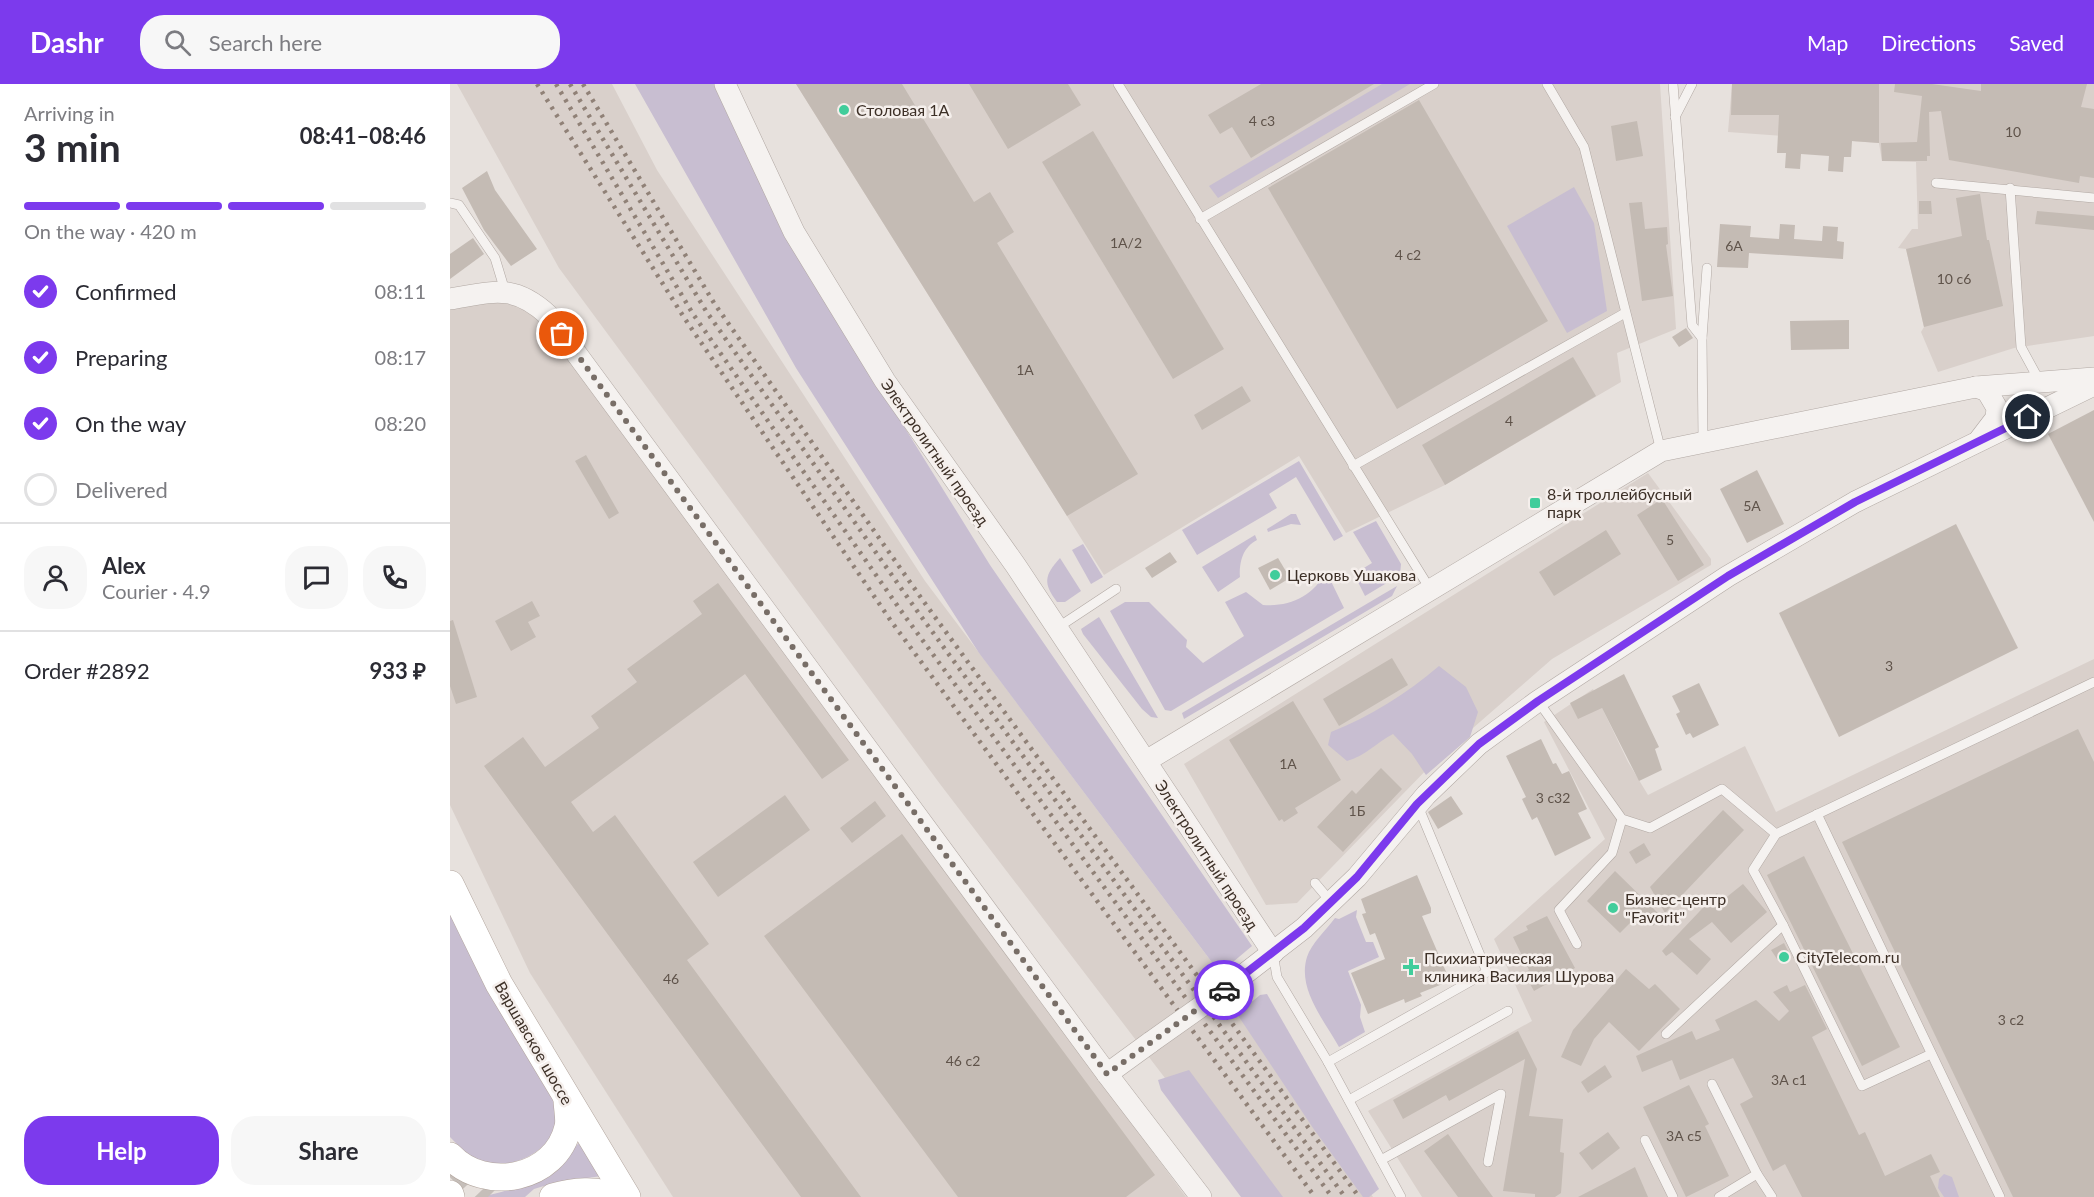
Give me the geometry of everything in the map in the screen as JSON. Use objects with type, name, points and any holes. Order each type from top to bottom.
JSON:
[{"type":"main road","name":"Варшавское шоссе","points":[[450,884],[499,984],[627,1197]]},
{"type":"main road","points":[[450,1156],[480,1176],[508,1178],[529,1174],[549,1159],[561,1142],[568,1126],[567,1099]]},
{"type":"main road","points":[[553,1197],[566,1193],[605,1192],[616,1197]]},
{"type":"street","name":"Электролитный проезд","points":[[725,84],[794,232],[885,381],[1057,628],[1273,953]]},
{"type":"street","points":[[450,299],[505,291],[531,299],[548,315],[1107,1074],[1201,1197]]},
{"type":"street","points":[[1146,761],[1661,451],[1976,387],[2040,382],[2093,385]]},
{"type":"street","points":[[1107,1074],[1273,953],[1357,877],[1417,804],[1479,744],[1538,701],[1728,576],[1855,502],[2093,385]]},
{"type":"street","points":[[1974,444],[1988,431],[1996,418],[1997,408],[1987,392],[1976,387]]},
{"type":"lane","points":[[1118,84],[1430,590]]},
{"type":"lane","points":[[1200,219],[1434,84]]},
{"type":"lane","points":[[1547,84],[1584,147],[1661,451]]},
{"type":"lane","points":[[1673,84],[1692,325],[1702,339]]},
{"type":"lane","points":[[1674,119],[1692,84]]},
{"type":"lane","points":[[1936,183],[2010,188],[2094,198]]},
{"type":"lane","points":[[2010,188],[2021,347],[2040,382]]},
{"type":"lane","points":[[450,203],[459,205],[495,258],[505,291]]},
{"type":"lane","points":[[1702,441],[1702,339],[1707,268]]},
{"type":"lane","points":[[1353,466],[1625,313]]},
{"type":"lane","points":[[1057,628],[1116,589]]},
{"type":"lane","points":[[1931,1054],[1862,1086],[1783,925],[1753,870],[1776,834],[2094,681]]},
{"type":"lane","points":[[1538,701],[1622,819],[1650,828],[1722,789],[1776,834]]},
{"type":"lane","points":[[1328,1062],[1487,972],[1417,804]]},
{"type":"lane","points":[[1817,814],[2000,1197]]},
{"type":"lane","points":[[1577,944],[1559,910],[1612,853],[1622,819]]},
{"type":"lane","points":[[1315,883],[1331,902]]},
{"type":"lane","points":[[1666,1034],[1783,925]]},
{"type":"lane","points":[[1273,953],[1277,977],[1328,1062],[1401,1197]]},
{"type":"lane","points":[[1349,1100],[1508,1011]]},
{"type":"lane","points":[[1712,1084],[1757,1174],[1772,1197]]},
{"type":"lane","points":[[1381,1160],[1501,1094],[1488,1162]]},
{"type":"lane","points":[[1645,1140],[1673,1197]]},
{"type":"lane","points":[[1719,1197],[1757,1174]]},
{"type":"shaded area","points":[[457,84],[612,84],[657,170],[925,581],[1220,973],[1373,1197],[1256,1197],[940,784],[559,268]]},
{"type":"shaded area","points":[[635,84],[716,84],[787,238],[990,565],[1252,946],[1220,973],[979,653],[796,368]]},
{"type":"shaded area","points":[[796,84],[1660,84],[1676,329],[1617,353],[1621,382],[1445,485],[1346,533],[1299,456],[1104,575]]},
{"type":"shaded area","points":[[1382,84],[1410,84],[1218,198],[1209,186]]},
{"type":"shaded area","points":[[1732,84],[2094,84],[2094,336],[2014,348],[1938,372],[1921,332],[1924,327],[1906,249],[1898,248],[1912,229],[1918,229],[1916,162],[1882,161],[1879,143],[1728,132]]},
{"type":"shaded area","points":[[1574,187],[1594,223],[1607,311],[1567,333],[1507,226]]},
{"type":"shaded area","points":[[502,298],[522,304],[540,321],[1186,1197],[673,1197],[530,973],[450,805],[450,305]]},
{"type":"shaded area","points":[[1299,461],[1343,536],[1334,541],[1296,477],[1269,494],[1277,508],[1197,555],[1182,530]]},
{"type":"shaded area","points":[[1648,473],[1711,559],[1711,565],[1552,659],[1434,762],[1297,903],[1266,905],[1184,764]]},
{"type":"shaded area","points":[[1291,514],[1296,514],[1301,525],[1291,524],[1268,532],[1267,529]]},
{"type":"shaded area","points":[[1376,521],[1401,564],[1400,575],[1365,596],[1354,574],[1372,563],[1353,532]]},
{"type":"shaded area","points":[[1255,535],[1257,540],[1248,547],[1243,556],[1240,577],[1218,592],[1202,567]]},
{"type":"shaded area","points":[[1083,544],[1103,577],[1091,584],[1072,550]]},
{"type":"shaded area","points":[[1060,558],[1081,591],[1065,602],[1057,602],[1049,590],[1047,580]]},
{"type":"shaded area","points":[[1326,571],[1344,608],[1171,711],[1165,710],[1110,611],[1125,602],[1149,602],[1187,640],[1186,647],[1203,663],[1244,636],[1225,602],[1246,592],[1263,605],[1292,602],[1315,587]]},
{"type":"shaded area","points":[[1397,586],[1392,596],[1184,719],[1182,713]]},
{"type":"shaded area","points":[[1099,617],[1158,718],[1151,717],[1142,709],[1083,634],[1081,629]]},
{"type":"shaded area","points":[[2094,659],[2094,1197],[1422,1197],[1368,1111],[1532,1021],[1494,939],[1605,839],[1544,722],[1593,689],[1628,762],[1648,795],[1745,746],[1776,812]]},
{"type":"shaded area","points":[[1439,666],[1466,687],[1478,712],[1470,737],[1426,775],[1412,754],[1393,734],[1347,761],[1328,745],[1331,732],[1388,704]]},
{"type":"shaded area","points":[[450,891],[556,1098],[557,1121],[553,1134],[538,1150],[518,1161],[485,1163],[465,1152],[450,1137]]},
{"type":"shaded area","points":[[1357,910],[1356,917],[1366,942],[1373,942],[1379,957],[1348,971],[1361,1005],[1360,1017],[1365,1032],[1339,1047],[1314,1004],[1306,981],[1305,969],[1312,947],[1335,918],[1339,919]]},
{"type":"shaded area","points":[[1267,994],[1379,1189],[1369,1197],[1363,1197],[1313,1128],[1237,1014],[1260,995]]},
{"type":"shaded area","points":[[1189,1070],[1283,1197],[1241,1197],[1161,1090],[1158,1080]]},
{"type":"shaded area","points":[[580,1142],[602,1176],[557,1182],[534,1189],[525,1197],[474,1197],[504,1191],[532,1179],[569,1153]]},
{"type":"shaded area","points":[[1944,1174],[1952,1177],[1959,1197],[1944,1197],[1938,1188],[1939,1179]]},
{"type":"building","points":[[796,84],[902,84],[974,202],[990,192],[1014,232],[997,243],[1138,474],[1067,516]]},
{"type":"building","points":[[969,84],[1068,84],[1081,105],[1008,149]]},
{"type":"building","points":[[1261,84],[1374,84],[1251,158],[1232,127],[1220,134],[1208,115]]},
{"type":"building","points":[[1732,84],[1879,84],[1879,143],[1852,141],[1851,157],[1844,157],[1843,172],[1828,171],[1829,156],[1801,154],[1800,169],[1785,168],[1786,153],[1777,153],[1779,115],[1731,115]]},
{"type":"building","points":[[1895,84],[1932,84],[1981,91],[1981,84],[2087,84],[2081,107],[2094,109],[2094,178],[2080,176],[2079,183],[1949,160],[1941,111],[1929,112],[1930,156],[1927,156],[1927,161],[1882,161],[1881,143],[1917,142],[1922,96],[1894,92]]},
{"type":"building","points":[[1419,100],[1548,321],[1397,409],[1268,188]]},
{"type":"building","points":[[1637,121],[1643,156],[1616,161],[1611,126]]},
{"type":"building","points":[[1093,131],[1224,349],[1173,379],[1042,162]]},
{"type":"building","points":[[487,171],[495,190],[537,249],[511,266],[484,230],[462,188]]},
{"type":"building","points":[[1980,194],[1987,240],[1989,240],[2003,306],[1924,327],[1906,249],[1962,236],[1956,198]]},
{"type":"building","points":[[1919,201],[1931,201],[1932,214],[1919,214]]},
{"type":"building","points":[[1642,202],[1645,229],[1667,227],[1668,244],[1666,245],[1673,296],[1642,301],[1629,203]]},
{"type":"building","points":[[2037,211],[2094,216],[2094,230],[2035,224]]},
{"type":"building","points":[[1720,224],[1751,226],[1750,237],[1779,239],[1780,224],[1795,225],[1794,239],[1822,241],[1823,226],[1838,227],[1837,241],[1844,242],[1843,259],[1749,253],[1748,268],[1717,267]]},
{"type":"building","points":[[473,238],[484,254],[450,279],[450,254]]},
{"type":"building","points":[[1849,320],[1849,349],[1791,350],[1790,321]]},
{"type":"building","points":[[1686,328],[1693,338],[1679,347],[1672,337]]},
{"type":"building","points":[[1573,357],[1596,396],[1445,485],[1422,445]]},
{"type":"building","points":[[1242,386],[1251,401],[1202,430],[1194,415]]},
{"type":"building","points":[[2094,410],[2094,522],[2048,434]]},
{"type":"building","points":[[586,455],[619,513],[609,519],[575,461]]},
{"type":"building","points":[[1757,470],[1784,524],[1747,543],[1720,489]]},
{"type":"building","points":[[1662,499],[1704,565],[1678,581],[1637,515]]},
{"type":"building","points":[[1956,524],[2018,648],[1839,737],[1779,613]]},
{"type":"building","points":[[1606,530],[1621,554],[1554,596],[1539,572]]},
{"type":"building","points":[[1170,552],[1177,562],[1152,578],[1145,568]]},
{"type":"building","name":"Церковь Ушакова","points":[[1278,558],[1290,578],[1270,590],[1258,568]]},
{"type":"building","points":[[718,583],[849,760],[822,779],[745,674],[571,802],[593,832],[615,815],[709,944],[687,960],[861,1197],[801,1197],[484,766],[523,737],[545,767],[599,728],[591,716],[637,682],[627,669],[702,614],[693,601]]},
{"type":"building","points":[[532,601],[540,616],[528,622],[536,637],[511,651],[495,621]]},
{"type":"building","points":[[453,620],[477,697],[456,704],[450,686],[450,621]]},
{"type":"building","points":[[1392,658],[1408,685],[1339,726],[1323,699]]},
{"type":"building","points":[[1624,674],[1659,747],[1655,749],[1662,770],[1639,781],[1602,708],[1578,719],[1570,703]]},
{"type":"building","points":[[1699,683],[1719,725],[1693,738],[1690,733],[1686,735],[1676,714],[1680,712],[1672,696]]},
{"type":"building","points":[[1293,701],[1341,780],[1295,808],[1298,813],[1284,822],[1282,819],[1279,821],[1229,740]]},
{"type":"building","points":[[2078,729],[2094,762],[2094,1197],[2013,1197],[1842,842]]},
{"type":"building","points":[[1541,739],[1553,764],[1556,763],[1562,774],[1569,771],[1587,809],[1578,813],[1591,838],[1555,856],[1537,817],[1532,820],[1522,799],[1526,797],[1506,756]]},
{"type":"building","points":[[1381,768],[1402,789],[1343,852],[1317,827],[1352,790],[1356,794]]},
{"type":"building","points":[[785,795],[810,830],[718,897],[693,862]]},
{"type":"building","points":[[1451,796],[1463,814],[1438,829],[1428,812]]},
{"type":"building","points":[[875,801],[886,816],[852,843],[840,828]]},
{"type":"building","points":[[1723,810],[1744,830],[1665,913],[1650,887]]},
{"type":"building","points":[[902,834],[1155,1175],[1126,1197],[958,1197],[764,936]]},
{"type":"building","points":[[1644,843],[1651,855],[1636,864],[1629,852]]},
{"type":"building","points":[[1804,856],[1900,1047],[1862,1066],[1767,875]]},
{"type":"building","name":"Бизнес-центр \"Favorit\"","points":[[1615,871],[1662,917],[1653,926],[1640,913],[1620,933],[1587,901]]},
{"type":"building","points":[[1417,875],[1431,908],[1431,913],[1422,916],[1450,981],[1420,993],[1422,996],[1405,1003],[1404,999],[1368,1014],[1351,973],[1385,959],[1375,933],[1370,935],[1362,914],[1366,913],[1361,899]]},
{"type":"building","points":[[1743,884],[1767,912],[1731,943],[1712,922],[1689,939],[1711,959],[1697,975],[1672,952],[1666,956],[1662,951],[1717,893],[1723,900]]},
{"type":"building","points":[[1547,916],[1575,968],[1534,991],[1524,973],[1529,970],[1513,937],[1528,930],[1526,926]]},
{"type":"building","points":[[1784,943],[1790,955],[1779,962],[1771,950]]},
{"type":"building","points":[[1626,969],[1649,989],[1655,984],[1680,1009],[1639,1051],[1609,1022],[1594,1039],[1581,1066],[1561,1057],[1573,1030]]},
{"type":"building","points":[[1787,985],[1790,992],[1805,985],[1827,1029],[1812,1037],[1859,1135],[1865,1132],[1885,1176],[1931,1154],[1940,1172],[1930,1176],[1940,1197],[1802,1197],[1785,1164],[1773,1171],[1740,1104],[1753,1097],[1733,1058],[1680,1080],[1672,1060],[1642,1072],[1636,1056],[1692,1031],[1696,1040],[1720,1030],[1715,1020],[1756,1000],[1779,1021],[1789,1011],[1773,992]]},
{"type":"building","points":[[1518,1031],[1537,1069],[1529,1116],[1563,1119],[1560,1152],[1564,1153],[1561,1193],[1555,1197],[1535,1197],[1535,1194],[1503,1191],[1525,1059],[1449,1101],[1446,1095],[1403,1119],[1393,1100]]},
{"type":"building","points":[[1605,1065],[1612,1077],[1588,1093],[1581,1082]]},
{"type":"building","points":[[1689,1085],[1709,1124],[1705,1126],[1729,1176],[1686,1197],[1643,1107]]},
{"type":"building","points":[[1608,1132],[1620,1148],[1592,1170],[1579,1153]]},
{"type":"building","points":[[1448,1134],[1493,1197],[1458,1197],[1424,1151]]},
{"type":"building","points":[[1635,1167],[1648,1197],[1578,1197],[1609,1181]]},
{"type":"tunnel","points":[[453,1161],[488,1197]]},
{"type":"railway","points":[[537,84],[685,319],[891,621],[1315,1197]]},
{"type":"railway","points":[[556,84],[693,314],[904,615],[1332,1197]]},
{"type":"railway","points":[[570,84],[706,311],[915,608],[1345,1197]]},
{"type":"railway","points":[[583,84],[714,303],[924,602],[1359,1197]]},
{"type":"way so far","points":[[562,334],[1107,1074],[1224,990]]},
{"type":"place","name":"Столовая 1А","points":[[844,110]]},
{"type":"place","name":"8-й троллейбусный парк","points":[[1535,503]]},
{"type":"place","name":"Церковь Ушакова","points":[[1275,575]]},
{"type":"place","name":"Бизнес-центр \"Favorit\"","points":[[1613,908]]},
{"type":"place","name":"CityTelecom.ru","points":[[1784,957]]},
{"type":"place","name":"Психиатрическая клиника Василия Шурова","points":[[1411,967]]},
{"type":"route","points":[[1224,990],[1304,928],[1357,877],[1417,804],[1479,744],[1538,701],[1728,576],[1855,502],[2028,417]]}]
